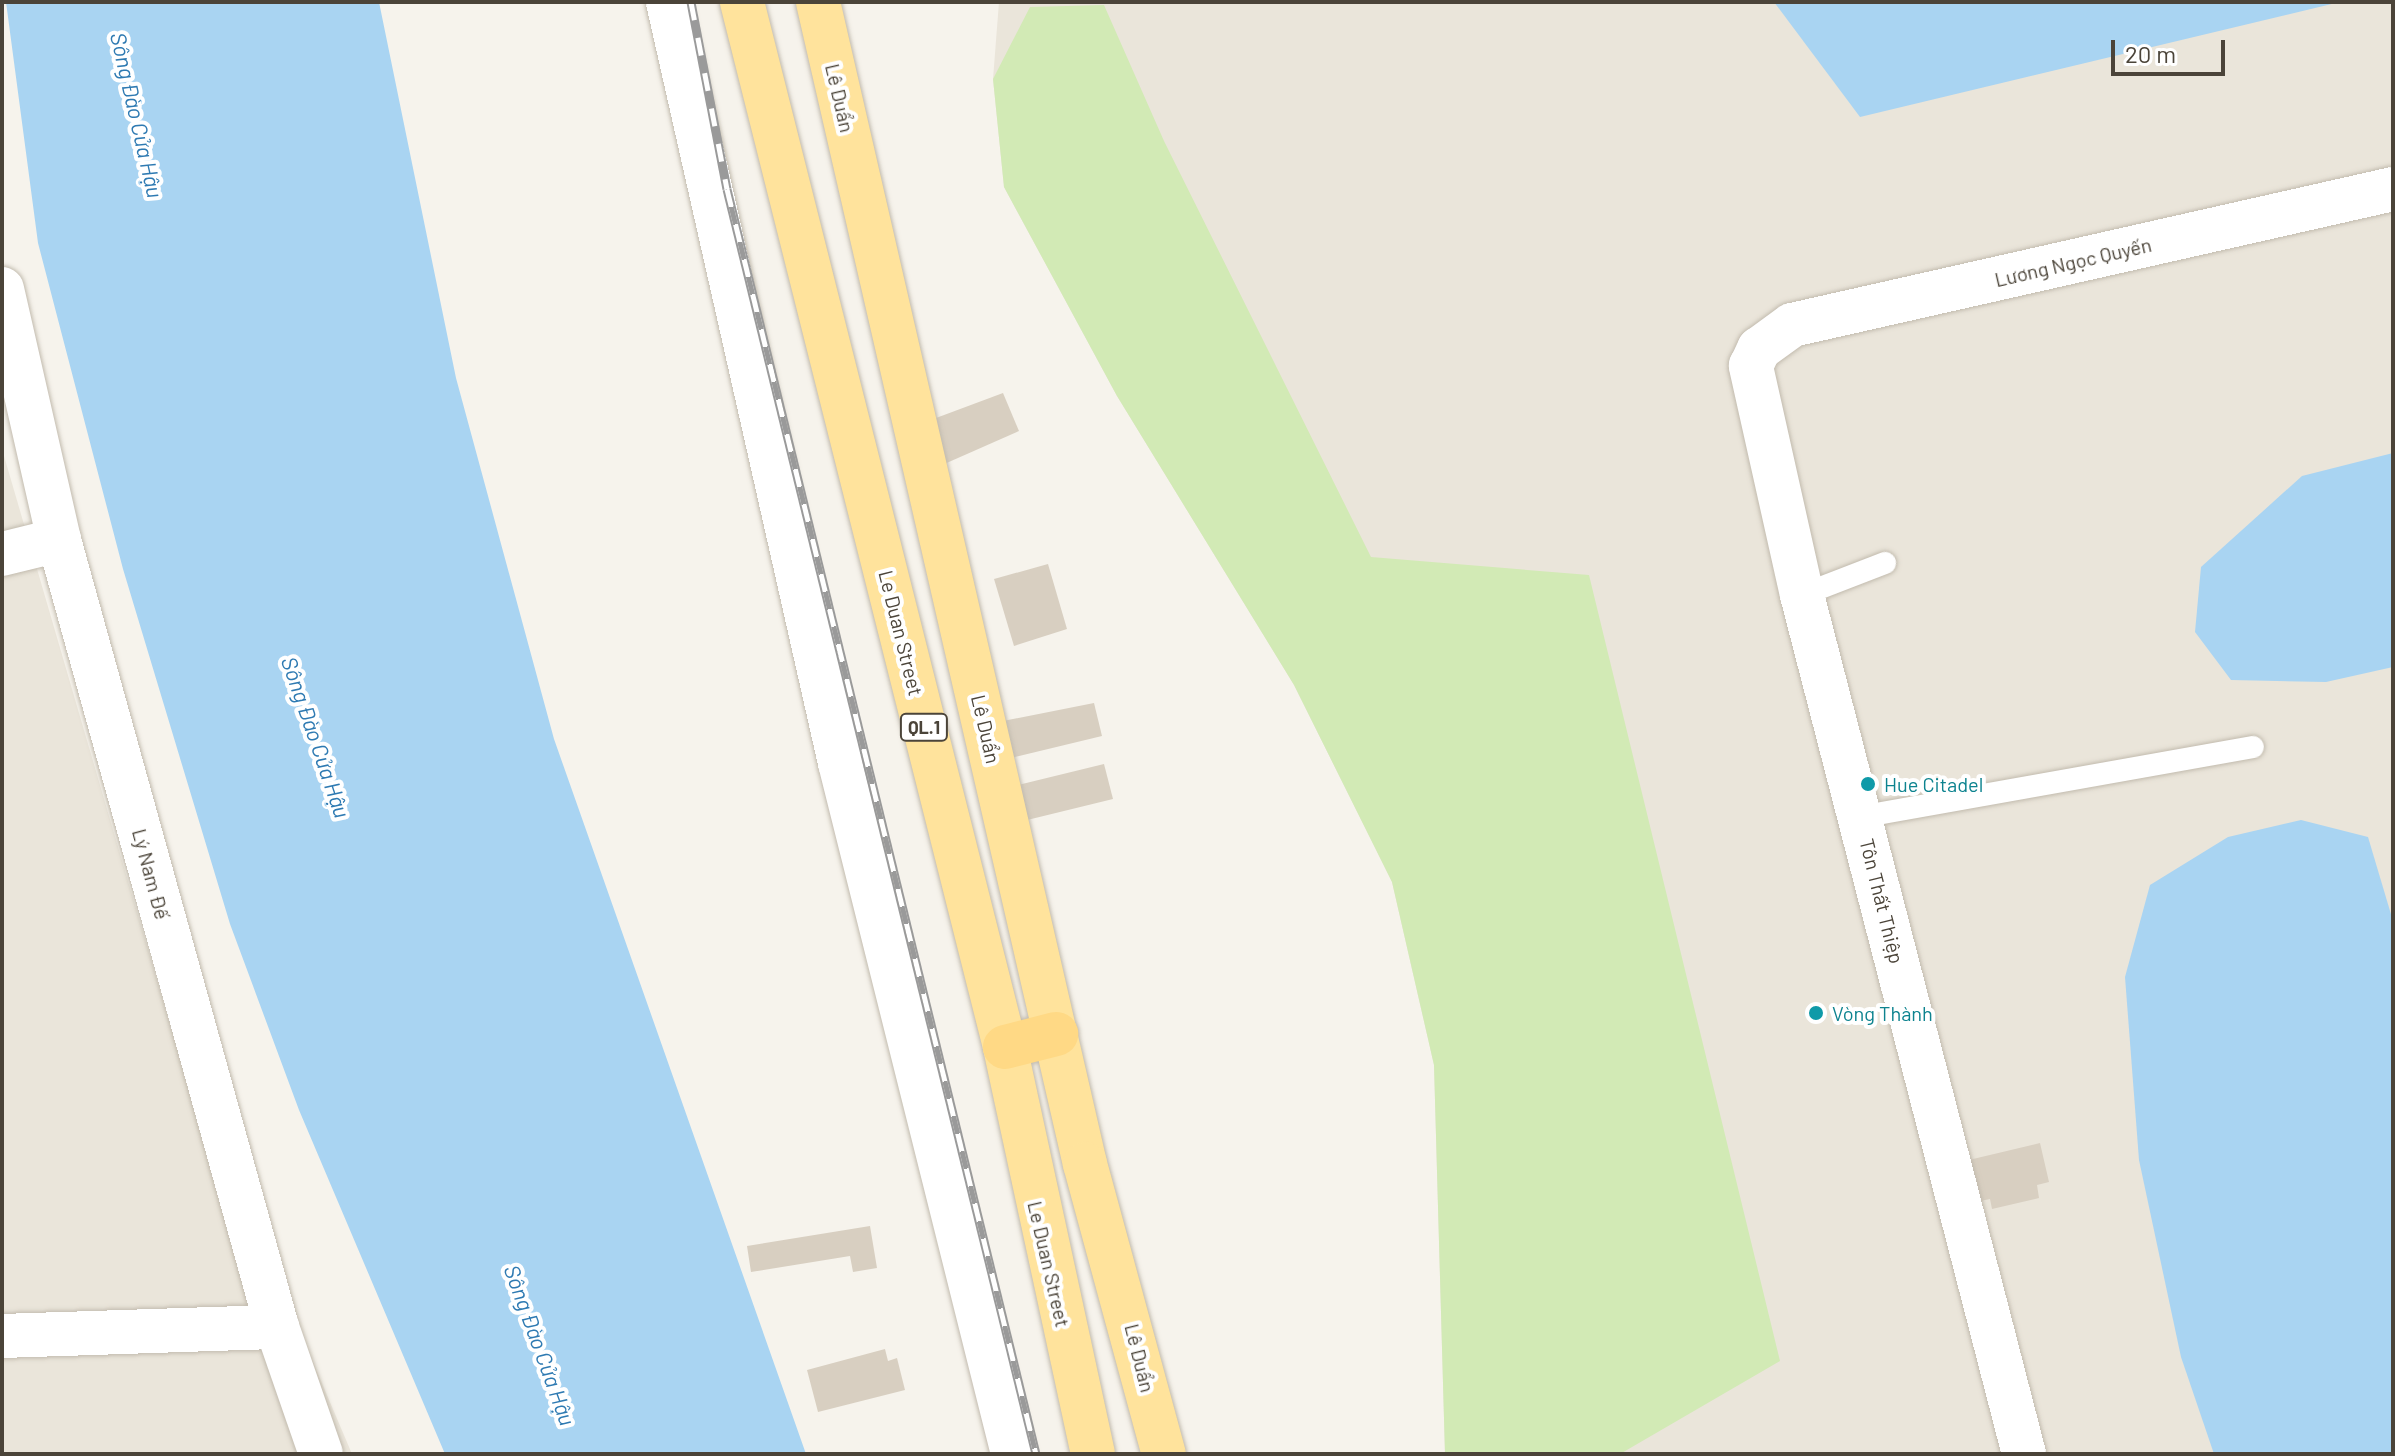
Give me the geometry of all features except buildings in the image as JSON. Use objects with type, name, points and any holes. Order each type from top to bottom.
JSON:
[{"type":"highway","points":[[1005,1047],[1056,1034]]},
{"type":"main road","name":"Le Duan Street","points":[[742,2],[1005,1047],[1093,1454]]},
{"type":"main road","name":"Lê Duẩn","points":[[818,2],[1085,1164],[1164,1454]]},
{"type":"street","points":[[668,2],[840,763],[1013,1454]]},
{"type":"street","name":"Lương Ngọc Quyến","points":[[1759,349],[1792,325],[2393,189]]},
{"type":"street","name":"Lý Nam Đế","points":[[2,289],[59,540],[277,1327],[321,1454]]},
{"type":"street","name":"Tôn Thất Thiệp","points":[[1759,349],[1750,380],[1802,595],[2024,1454]]},
{"type":"street","points":[[2,554],[59,540]]},
{"type":"street","points":[[2,1336],[277,1327]]},
{"type":"lane","points":[[1802,595],[1885,563]]},
{"type":"lane","points":[[1860,817],[2253,747]]},
{"type":"shaded area","name":"Hue Citadel","points":[[999,2],[2393,2],[2393,1454],[1445,1454],[1434,1065],[1392,882],[1294,685],[1117,396],[1004,187],[993,79]]},
{"type":"shaded area","points":[[2,449],[170,1025],[352,1454],[2,1454]]},
{"type":"green space","points":[[1104,5],[1164,141],[1371,557],[1589,575],[1780,1361],[1620,1454],[1445,1454],[1434,1065],[1392,882],[1294,685],[1117,396],[1004,187],[993,79],[1030,7]]},
{"type":"water","name":"Sông Đào Cửa Hậu","points":[[6,2],[379,2],[456,378],[554,739],[806,1454],[445,1454],[299,1110],[230,924],[123,569],[38,243]]},
{"type":"water","points":[[1774,2],[2340,2],[1860,117]]},
{"type":"water","points":[[2393,453],[2393,667],[2326,682],[2231,680],[2195,632],[2201,567],[2302,476]]},
{"type":"water","points":[[2301,820],[2368,837],[2393,921],[2393,1454],[2214,1454],[2181,1357],[2139,1160],[2125,977],[2150,885],[2228,837]]},
{"type":"railway","points":[[691,2],[727,189],[1036,1454]]},
{"type":"place","name":"Hue Citadel","points":[[1868,784]]},
{"type":"place","name":"Vòng Thành","points":[[1816,1013]]}]
